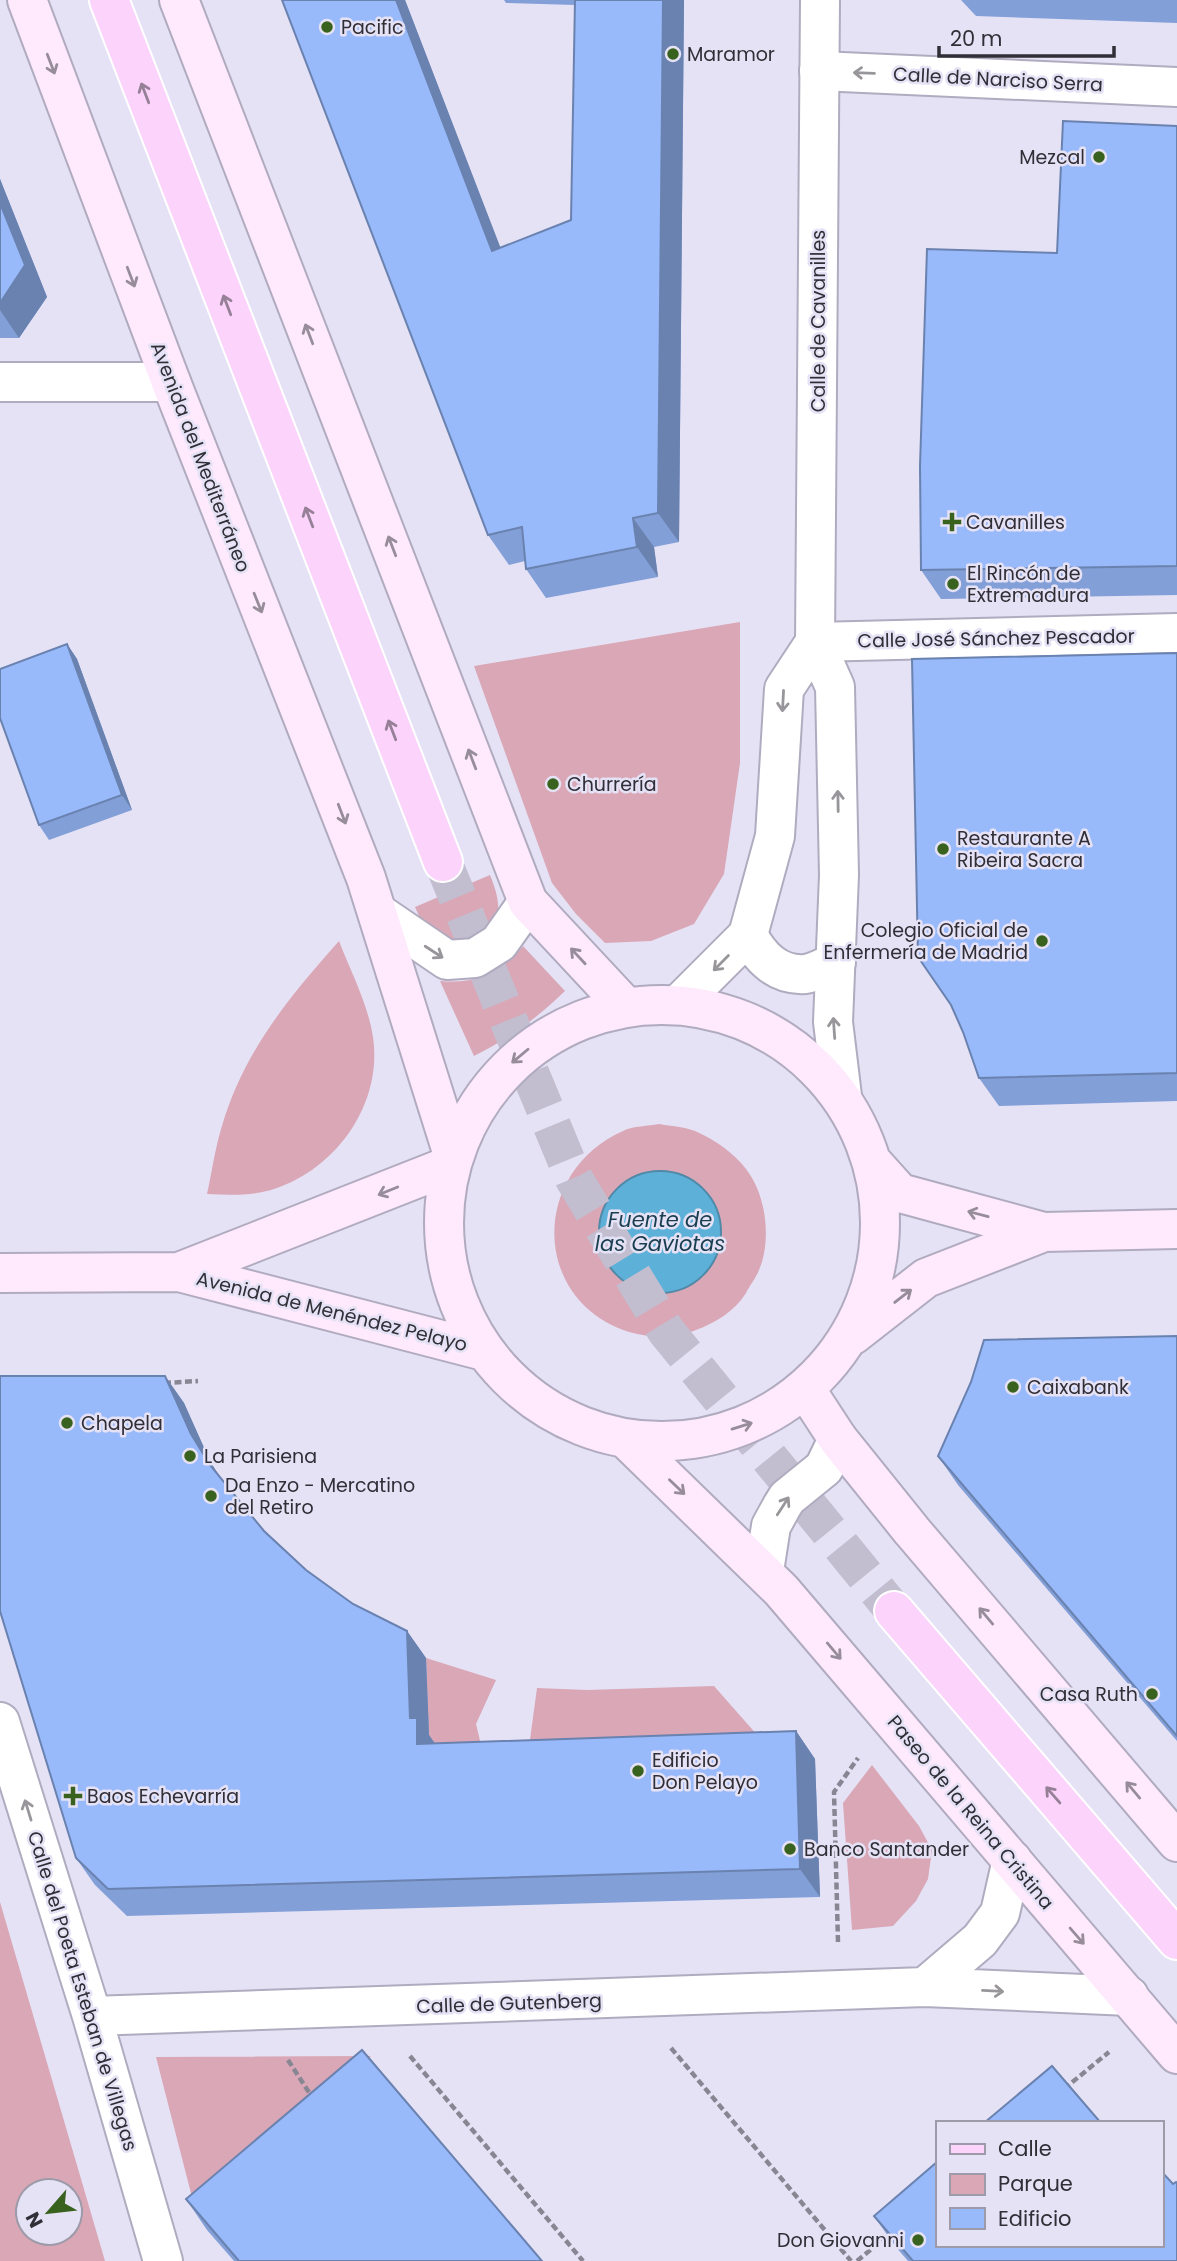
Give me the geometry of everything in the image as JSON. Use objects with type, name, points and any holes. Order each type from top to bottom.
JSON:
[{"type":"main road","name":"Avenida del Mediterráneo","points":[[27,0],[172,383],[340,809],[378,913],[452,1160]]},
{"type":"main road","points":[[109,0],[443,862]]},
{"type":"main road","points":[[179,0],[528,902],[625,1006]]},
{"type":"main road","points":[[1044,1232],[926,1278],[849,1338],[806,1390],[752,1423],[691,1440],[627,1440],[572,1423],[524,1392],[484,1351],[459,1306],[445,1256],[443,1206],[452,1160],[479,1101],[517,1056],[568,1023],[625,1006],[680,1004],[742,1018],[797,1050],[842,1096],[873,1163],[900,1193],[1044,1232],[1177,1229]]},
{"type":"main road","name":"Avenida de Menéndez Pelayo","points":[[179,1272],[452,1160]]},
{"type":"main road","points":[[849,1338],[874,1282],[881,1223],[873,1163]]},
{"type":"main road","name":"Avenida de Menéndez Pelayo","points":[[0,1273],[179,1272],[484,1351]]},
{"type":"main road","points":[[806,1390],[838,1438],[912,1531],[1177,1842]]},
{"type":"main road","name":"Paseo de la Reina Cristina","points":[[627,1440],[764,1571],[1177,2054]]},
{"type":"main road","points":[[894,1611],[1177,1940]]},
{"type":"street","name":"Calle de Cavanilles","points":[[820,0],[814,642],[835,687],[839,842],[833,1022],[842,1096]]},
{"type":"street","name":"Calle de Narciso Serra","points":[[819,71],[1177,87]]},
{"type":"street","points":[[0,382],[172,383]]},
{"type":"street","name":"Calle José Sánchez Pescador","points":[[814,642],[1177,634]]},
{"type":"street","points":[[680,1004],[748,935],[775,835],[784,689],[814,642]]},
{"type":"street","points":[[378,913],[447,960],[475,958],[499,943],[528,902]]},
{"type":"street","points":[[748,935],[769,964],[785,972],[805,974],[836,962]]},
{"type":"street","points":[[764,1571],[771,1526],[787,1497],[824,1468],[838,1438]]},
{"type":"street","name":"Calle del Poeta Esteban de Villegas","points":[[0,1722],[92,2015],[163,2261]]},
{"type":"street","points":[[925,1987],[980,1940],[1000,1913],[1012,1860]]},
{"type":"street","name":"Calle de Gutenberg","points":[[92,2015],[925,1987],[1129,1996]]},
{"type":"path","points":[[158,1383],[198,1381]]},
{"type":"path","points":[[838,1944],[834,1792],[862,1752]]},
{"type":"path","points":[[630,1999],[851,2261]]},
{"type":"path","points":[[1063,2090],[1112,2049]]},
{"type":"path","points":[[407,2052],[583,2261]]},
{"type":"path","points":[[283,2054],[319,2107]]},
{"type":"path","points":[[857,2261],[897,2228]]},
{"type":"green space","points":[[740,622],[740,763],[724,874],[694,924],[651,941],[605,943],[576,914],[552,883],[474,666]]},
{"type":"green space","points":[[490,875],[498,899],[496,924],[462,947],[425,929],[415,907]]},
{"type":"green space","points":[[339,941],[363,1000],[373,1037],[374,1062],[370,1087],[362,1110],[350,1132],[334,1151],[315,1168],[294,1181],[255,1193],[207,1194],[220,1134],[242,1074],[286,1005]]},
{"type":"green space","points":[[523,946],[565,991],[522,1027],[474,1056],[440,981],[465,981],[486,975],[505,964]]},
{"type":"green space","points":[[659,1124],[695,1131],[716,1142],[741,1163],[758,1191],[766,1231],[763,1258],[756,1276],[741,1299],[724,1316],[710,1324],[672,1336],[629,1332],[597,1316],[574,1293],[560,1266],[554,1235],[558,1204],[571,1175],[593,1150],[627,1129]],"holes":[[[697,1184],[716,1211],[721,1231],[642,1291],[617,1276],[599,1235],[604,1206]]]},
{"type":"green space","points":[[426,1658],[496,1680],[476,1724],[487,1770],[429,1745]]},
{"type":"green space","points":[[714,1686],[780,1761],[526,1769],[537,1688],[587,1690]]},
{"type":"green space","points":[[872,1765],[919,1826],[932,1850],[928,1879],[916,1901],[893,1926],[852,1930],[843,1803]]},
{"type":"green space","points":[[0,1902],[80,2177],[14,2177],[14,2247],[84,2247],[84,2189],[105,2261],[0,2261]]},
{"type":"green space","points":[[371,2056],[194,2205],[156,2057]]},
{"type":"water","name":"Fuente de las Gaviotas","points":[[660,1171],[683,1176],[703,1189],[716,1209],[721,1232],[716,1255],[703,1275],[683,1288],[660,1293],[637,1288],[617,1275],[604,1255],[599,1232],[604,1209],[617,1189],[637,1176]]},
{"type":"building","points":[[282,0],[396,0],[492,251],[571,220],[575,0],[663,0],[658,513],[633,518],[637,547],[526,569],[522,527],[488,535]]},
{"type":"building","points":[[1063,121],[1177,126],[1177,566],[921,570],[920,466],[927,249],[1057,253]]},
{"type":"building","points":[[0,203],[25,265],[0,303]]},
{"type":"building","points":[[67,644],[122,795],[39,825],[0,718],[0,669]]},
{"type":"building","points":[[1177,653],[1177,1073],[979,1078],[951,1005],[918,957],[912,659]]},
{"type":"building","points":[[1177,1336],[1177,1736],[938,1456],[971,1382],[984,1340]]},
{"type":"building","points":[[0,1376],[165,1376],[191,1434],[210,1465],[264,1531],[306,1570],[353,1604],[407,1631],[410,1718],[417,1718],[417,1744],[796,1731],[800,1869],[108,1889],[76,1858],[0,1611]]},
{"type":"building","points":[[362,2050],[542,2261],[239,2261],[186,2199]]},
{"type":"building","points":[[1052,2066],[1099,2121],[986,2121]]},
{"type":"building","points":[[936,2163],[936,2247],[1163,2247],[1163,2173],[1173,2184],[1177,2183],[1177,2261],[913,2261],[874,2216]]},
{"type":"tunnel","points":[[443,862],[574,1179],[666,1331],[894,1611]]},
{"type":"place","name":"Pacific","points":[[327,27]]},
{"type":"place","name":"Maramor","points":[[673,54]]},
{"type":"place","name":"Mezcal","points":[[1099,157]]},
{"type":"place","name":"Cavanilles","points":[[952,522]]},
{"type":"place","name":"El Rincón de Extremadura","points":[[953,584]]},
{"type":"place","name":"Churrería","points":[[553,784]]},
{"type":"place","name":"Restaurante A Ribeira Sacra","points":[[943,849]]},
{"type":"place","name":"Colegio Oficial de Enfermería de Madrid","points":[[1042,941]]},
{"type":"place","name":"Caixabank","points":[[1013,1387]]},
{"type":"place","name":"Chapela","points":[[67,1423]]},
{"type":"place","name":"La Parisiena","points":[[190,1456]]},
{"type":"place","name":"Da Enzo - Mercatino del Retiro","points":[[211,1496]]},
{"type":"place","name":"Casa Ruth","points":[[1152,1694]]},
{"type":"place","name":"Edificio Don Pelayo","points":[[638,1771]]},
{"type":"place","name":"Baos Echevarría","points":[[73,1796]]},
{"type":"place","name":"Banco Santander","points":[[790,1849]]},
{"type":"place","name":"Don Giovanni","points":[[918,2240]]}]
